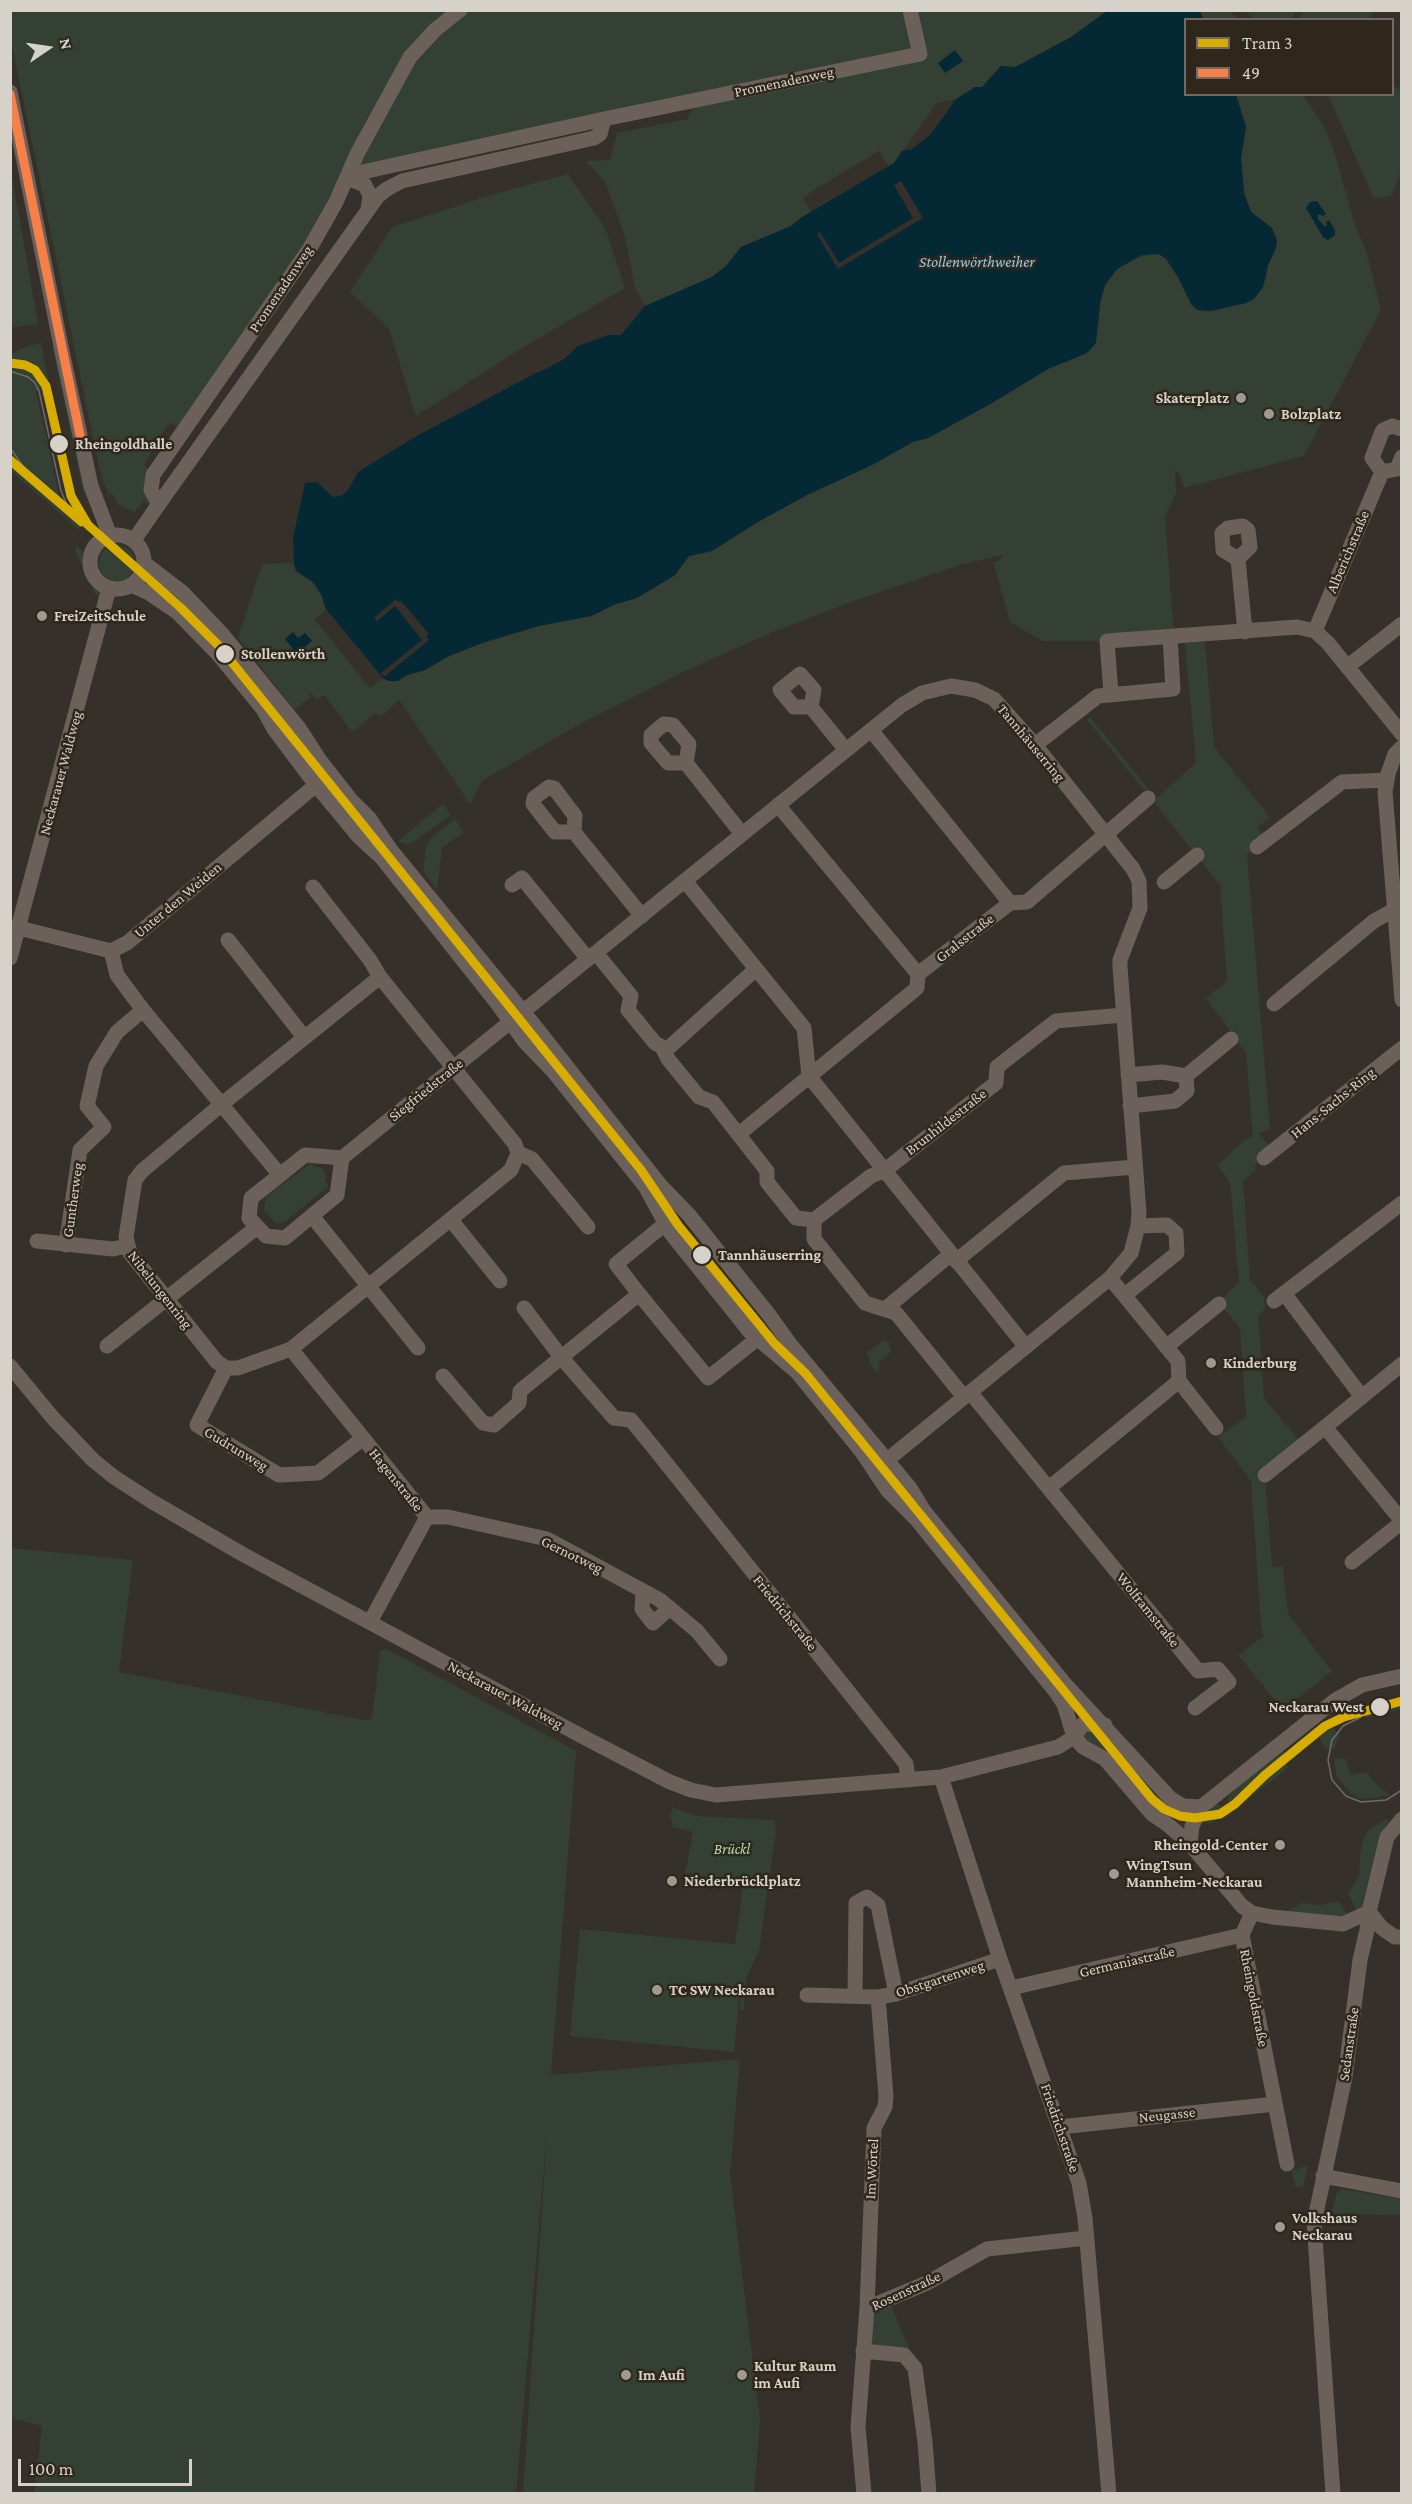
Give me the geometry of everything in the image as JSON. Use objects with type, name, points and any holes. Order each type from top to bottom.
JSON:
[{"type":"street","name":"Promenadenweg","points":[[159,504],[151,490],[153,475],[310,248],[357,154],[411,57],[435,30],[460,10]]},
{"type":"street","name":"Promenadenweg","points":[[347,178],[358,173],[604,119],[920,54],[910,10]]},
{"type":"street","points":[[10,92],[91,486],[110,536]]},
{"type":"street","points":[[134,540],[368,209],[387,189],[402,182],[594,138],[600,134],[604,119]]},
{"type":"street","points":[[347,178],[360,182],[368,190],[368,209]]},
{"type":"street","points":[[208,396],[224,414]]},
{"type":"street","points":[[1382,472],[1372,458],[1382,432],[1392,426],[1401,429]]},
{"type":"street","name":"Alberichstraße","points":[[1315,631],[1382,472],[1397,469],[1401,457]]},
{"type":"street","points":[[122,535],[134,540],[142,550],[144,563],[139,578],[131,585],[120,589],[109,588],[98,581],[90,563],[95,546],[110,536],[122,535]]},
{"type":"street","points":[[1238,559],[1245,632]]},
{"type":"street","points":[[144,563],[182,592],[222,634],[299,728],[319,759],[351,800],[369,818],[390,849],[645,1186],[665,1224],[757,1339],[797,1372],[862,1452],[888,1491],[917,1520],[1056,1692],[1064,1704],[1074,1737],[1083,1747],[1105,1759],[1144,1806],[1190,1844],[1242,1906],[1252,1913],[1343,1924],[1369,1912],[1382,1928],[1398,1937]]},
{"type":"street","points":[[131,585],[149,593],[177,612],[212,647],[263,709],[274,729],[359,837],[382,858],[660,1185],[689,1215],[790,1344],[910,1488],[924,1511],[1049,1665],[1171,1799],[1183,1806],[1201,1807]]},
{"type":"street","name":"Neckarauer Waldweg","points":[[10,958],[109,588]]},
{"type":"street","points":[[1347,667],[1401,624]]},
{"type":"street","points":[[1111,694],[1107,641],[1297,627],[1315,631],[1401,734]]},
{"type":"street","points":[[1035,745],[1090,700],[1111,694],[1173,689],[1170,637]]},
{"type":"street","name":"Tannhäuserring","points":[[516,1017],[902,705],[922,693],[951,686],[975,690],[994,699],[1035,745],[1136,874],[1141,890],[1140,908],[1120,960],[1138,1226],[1131,1252],[1110,1278],[875,1470]]},
{"type":"street","points":[[812,707],[846,750]]},
{"type":"street","points":[[871,730],[1010,903],[1027,902],[1148,798]]},
{"type":"street","points":[[1401,747],[1395,754],[1386,780],[1385,792],[1398,909],[1401,1000]]},
{"type":"street","points":[[686,763],[742,834]]},
{"type":"street","points":[[1257,847],[1342,782],[1386,780]]},
{"type":"street","name":"Unter den Weiden","points":[[111,951],[127,943],[316,785]]},
{"type":"street","points":[[739,1134],[917,988],[918,974],[778,805]]},
{"type":"street","points":[[574,832],[642,916]]},
{"type":"street","points":[[1164,882],[1197,855]]},
{"type":"street","points":[[512,885],[522,878],[631,996],[628,1010],[664,1051],[699,1097],[713,1102],[739,1134],[767,1171],[768,1182],[796,1218],[814,1220],[814,1239],[866,1303],[896,1313],[967,1394]]},
{"type":"street","points":[[685,881],[804,1028],[809,1076],[1026,1347]]},
{"type":"street","points":[[226,1368],[238,1368],[291,1349],[511,1170],[518,1153],[516,1144],[380,977],[370,960],[313,887]]},
{"type":"street","name":"Gralsstraße","points":[[918,974],[1010,903]]},
{"type":"street","points":[[1274,1004],[1374,921],[1398,909]]},
{"type":"street","points":[[19,928],[111,951],[117,975],[143,1010],[280,1175]]},
{"type":"street","points":[[228,940],[304,1037]]},
{"type":"street","points":[[664,1051],[756,969]]},
{"type":"street","name":"Nibelungenring","points":[[226,1368],[217,1362],[127,1246],[126,1237],[135,1179],[222,1104],[380,977]]},
{"type":"street","name":"Guntherweg","points":[[66,1245],[80,1150],[104,1126],[87,1106],[96,1066],[117,1032],[143,1010]]},
{"type":"street","name":"Brunhildestraße","points":[[814,1220],[871,1176],[884,1171],[996,1083],[997,1067],[1056,1021],[1123,1015]]},
{"type":"street","name":"Siegfriedstraße","points":[[342,1158],[516,1017]]},
{"type":"street","points":[[1128,1075],[1162,1072],[1186,1076],[1231,1039]]},
{"type":"street","name":"Hans-Sachs-Ring","points":[[1264,1158],[1401,1048]]},
{"type":"street","points":[[1130,1106],[1174,1101],[1187,1091],[1186,1076]]},
{"type":"street","points":[[518,1153],[532,1159],[588,1227]]},
{"type":"street","points":[[305,1155],[342,1158],[337,1195],[285,1238],[266,1236],[249,1218],[251,1198],[280,1175],[305,1155]]},
{"type":"street","points":[[885,1309],[1064,1173],[1135,1167]]},
{"type":"street","points":[[1362,1397],[1279,1297],[1401,1203]]},
{"type":"street","points":[[312,1216],[418,1348]]},
{"type":"street","points":[[451,1220],[500,1281]]},
{"type":"street","points":[[665,1224],[616,1264],[639,1294],[708,1378],[757,1339]]},
{"type":"street","points":[[1125,1295],[1177,1253],[1176,1233],[1167,1225],[1138,1226]]},
{"type":"street","points":[[107,1346],[256,1227]]},
{"type":"street","name":"Guntherweg","points":[[37,1241],[113,1249],[127,1246]]},
{"type":"street","points":[[1110,1278],[1178,1360],[1179,1381],[1216,1428]]},
{"type":"street","points":[[443,1376],[483,1423],[494,1425],[519,1403],[520,1391],[639,1294]]},
{"type":"street","points":[[1166,1347],[1219,1304]]},
{"type":"street","name":"Friedrichstraße","points":[[524,1308],[561,1357],[614,1418],[631,1420],[654,1448],[906,1764],[908,1780]]},
{"type":"street","name":"Hagenstraße","points":[[291,1349],[427,1517],[370,1622]]},
{"type":"street","points":[[1265,1475],[1401,1364]]},
{"type":"street","name":"Neckarauer Waldweg","points":[[10,1366],[16,1387],[114,1477],[151,1502],[589,1740],[670,1782],[691,1790],[716,1795],[941,1777],[1039,1753],[1065,1744],[1074,1737]]},
{"type":"street","name":"Gudrunweg","points":[[226,1368],[197,1425],[279,1475],[318,1473],[362,1439]]},
{"type":"street","points":[[1049,1488],[1179,1381]]},
{"type":"street","name":"Wolframstraße","points":[[967,1394],[1049,1488],[1198,1671],[1218,1669],[1229,1682],[1195,1708]]},
{"type":"street","points":[[1325,1427],[1401,1521],[1352,1562]]},
{"type":"street","name":"Gernotweg","points":[[427,1517],[448,1517],[547,1539],[670,1608],[697,1631],[720,1659]]},
{"type":"street","points":[[643,1591],[642,1609],[653,1623],[670,1608]]},
{"type":"street","points":[[1190,1844],[1192,1826],[1201,1807],[1341,1696],[1362,1685],[1401,1676]]},
{"type":"street","points":[[1074,1737],[1083,1724],[1105,1725]]},
{"type":"street","name":"Friedrichstraße","points":[[941,1777],[1000,1959],[1079,2183],[1109,2493]]},
{"type":"street","points":[[1144,1806],[1164,1809],[1171,1799]]},
{"type":"street","name":"Sedanstraße","points":[[1323,2176],[1346,2077],[1361,1953],[1368,1930],[1369,1912],[1387,1837],[1401,1819]]},
{"type":"street","points":[[855,1996],[856,1903],[867,1897],[878,1905],[896,1994]]},
{"type":"street","name":"Rheingoldstraße","points":[[1252,1913],[1242,1935],[1287,2164]]},
{"type":"street","points":[[1343,1924],[1353,1933],[1361,1953]]},
{"type":"street","name":"Germaniastraße","points":[[1011,1988],[1242,1935]]},
{"type":"street","name":"Obstgartenweg","points":[[807,1995],[878,1997],[896,1994],[1000,1959]]},
{"type":"street","name":"Im Wörtel","points":[[867,2307],[874,2128],[885,2107],[886,2096],[878,1997]]},
{"type":"street","name":"Neugasse","points":[[1060,2127],[1275,2104]]},
{"type":"street","points":[[1333,2493],[1313,2227],[1323,2176],[1401,2192]]},
{"type":"street","name":"Rosenstraße","points":[[864,2493],[858,2427],[867,2307],[927,2283],[987,2249],[1086,2238]]},
{"type":"street","points":[[863,2350],[904,2355],[915,2368],[929,2493]]},
{"type":"green space","points":[[1303,10],[1374,11],[1370,18],[1299,18]]},
{"type":"green space","points":[[10,11],[1107,11],[1071,37],[1023,63],[1015,67],[1001,66],[982,87],[956,99],[937,103],[894,163],[888,166],[879,151],[812,191],[803,199],[811,212],[791,226],[741,247],[726,266],[712,277],[645,306],[635,288],[625,237],[605,182],[586,161],[610,160],[617,133],[687,119],[697,103],[926,59],[925,51],[357,171],[179,427],[171,423],[165,428],[144,465],[151,471],[153,502],[150,507],[144,501],[135,512],[118,505],[112,494],[109,496],[100,472],[11,41]]},
{"type":"green space","points":[[1200,11],[1230,11],[1237,18],[1203,18]]},
{"type":"green space","points":[[1246,11],[1296,11],[1293,18],[1252,18]]},
{"type":"green space","points":[[1394,86],[1401,91],[1401,172],[1392,195],[1374,199],[1328,96],[1394,96]]},
{"type":"green space","points":[[1236,96],[1304,96],[1325,128],[1333,148],[1356,229],[1366,250],[1381,310],[1304,456],[1184,488],[1180,475],[1175,470],[1176,493],[1165,517],[1174,636],[1107,641],[1042,641],[1010,622],[993,562],[999,561],[1003,555],[960,565],[856,600],[768,634],[681,673],[587,720],[483,780],[470,804],[399,700],[380,717],[376,713],[352,732],[324,695],[317,700],[311,693],[308,694],[311,697],[294,710],[238,638],[262,564],[294,563],[296,571],[312,582],[321,594],[326,610],[315,620],[370,688],[383,678],[389,681],[425,670],[449,656],[482,643],[539,626],[591,616],[616,604],[637,598],[675,575],[689,556],[712,551],[807,495],[872,465],[913,441],[928,438],[1048,369],[1087,353],[1099,323],[1100,303],[1105,285],[1117,269],[1134,259],[1149,254],[1159,254],[1166,259],[1191,304],[1197,310],[1211,311],[1246,303],[1266,280],[1268,265],[1274,254],[1267,224],[1251,212],[1244,193],[1241,158],[1246,127]]},
{"type":"green space","points":[[11,170],[38,323],[10,328]]},
{"type":"green space","points":[[568,174],[606,230],[625,288],[522,348],[416,416],[389,329],[350,292],[392,227],[494,194]]},
{"type":"green space","points":[[41,343],[50,388],[36,392],[60,498],[77,511],[83,523],[79,530],[11,471],[11,354],[22,348]]},
{"type":"green space","points":[[52,346],[57,350],[93,510],[83,490]]},
{"type":"green space","points":[[76,545],[87,556],[88,573],[99,589],[100,598],[95,593],[75,551]]},
{"type":"green space","points":[[117,545],[130,550],[135,563],[130,576],[117,581],[104,576],[99,563],[104,550]]},
{"type":"green space","points":[[1205,642],[1214,747],[1270,817],[1257,828],[1267,839],[1247,854],[1270,1129],[1259,1133],[1273,1151],[1255,1165],[1256,1170],[1243,1181],[1250,1279],[1264,1297],[1265,1310],[1258,1315],[1264,1398],[1302,1444],[1265,1475],[1272,1567],[1283,1566],[1288,1614],[1332,1671],[1283,1710],[1238,1655],[1264,1636],[1261,1627],[1251,1481],[1218,1437],[1246,1417],[1240,1328],[1218,1302],[1239,1282],[1230,1182],[1217,1165],[1244,1141],[1253,1137],[1246,1053],[1206,998],[1227,981],[1220,885],[1153,801],[1196,763],[1185,643]]},
{"type":"green space","points":[[1090,717],[1150,791],[1147,794],[1087,720]]},
{"type":"green space","points":[[443,804],[451,815],[412,843],[398,841]]},
{"type":"green space","points":[[455,819],[464,832],[442,848],[437,890],[423,871],[426,846],[431,838]]},
{"type":"green space","points":[[311,1163],[322,1168],[326,1174],[325,1181],[329,1186],[283,1223],[276,1223],[264,1210],[266,1196]]},
{"type":"green space","points":[[884,1340],[890,1343],[889,1347],[892,1351],[879,1362],[878,1374],[870,1364],[870,1357],[866,1353]]},
{"type":"green space","points":[[11,1548],[133,1560],[119,1672],[365,1720],[372,1719],[380,1650],[387,1649],[576,1751],[551,2075],[740,2059],[730,2174],[760,2420],[754,2493],[523,2493],[547,2134],[516,2493],[34,2493],[42,2426],[10,2418]]},
{"type":"green space","points":[[1401,1699],[1401,1709],[1366,1718],[1363,1709]]},
{"type":"green space","points":[[1327,1724],[1340,1734],[1334,1750],[1324,1747],[1316,1730]]},
{"type":"green space","points":[[1097,1729],[1165,1801],[1165,1804],[1152,1803],[1117,1760],[1085,1744],[1081,1733]]},
{"type":"green space","points":[[1283,1751],[1288,1768],[1234,1810],[1227,1800],[1233,1790]]},
{"type":"green space","points":[[1334,1758],[1346,1759],[1350,1775],[1366,1772],[1390,1795],[1368,1799],[1359,1798],[1350,1793],[1336,1775]]},
{"type":"green space","points":[[1211,1805],[1224,1807],[1229,1814],[1210,1824],[1199,1822]]},
{"type":"green space","name":"TC SW Neckarau","points":[[672,1807],[696,1816],[775,1820],[776,1832],[759,1951],[746,1978],[744,2010],[740,2010],[741,1980],[734,2052],[570,2036],[580,1929],[735,1944],[743,1886],[757,1883],[685,1874],[693,1832],[673,1827],[670,1817]]},
{"type":"green space","points":[[1389,1820],[1384,1828],[1376,1854],[1365,1904],[1357,1912],[1348,1893],[1359,1876],[1360,1854],[1364,1837],[1370,1828]]},
{"type":"green space","points":[[1338,1901],[1349,1916],[1286,1912],[1302,1903],[1320,1905]]},
{"type":"green space","points":[[1308,2166],[1303,2187],[1295,2187],[1292,2170]]},
{"type":"green space","points":[[1341,2189],[1401,2198],[1401,2215],[1331,2214],[1337,2192]]},
{"type":"green space","points":[[888,2299],[910,2350],[863,2351],[867,2308]]},
{"type":"water","name":"Stollenwörthweiher","points":[[1107,11],[1200,11],[1203,18],[1184,18],[1184,96],[1236,96],[1246,127],[1241,158],[1244,193],[1251,212],[1272,228],[1277,240],[1263,287],[1254,299],[1211,311],[1197,310],[1191,304],[1166,259],[1159,254],[1142,255],[1117,269],[1105,285],[1100,303],[1096,343],[1087,353],[1048,369],[928,438],[913,442],[872,465],[807,495],[712,551],[689,556],[675,575],[637,598],[616,604],[591,616],[539,626],[482,643],[398,681],[383,678],[326,609],[321,594],[313,582],[296,571],[293,538],[305,483],[317,482],[333,497],[343,495],[358,472],[413,438],[564,359],[578,346],[609,335],[621,335],[645,306],[712,277],[726,266],[741,247],[791,226],[802,217],[894,163],[902,151],[912,149],[931,134],[956,99],[975,87],[982,87],[1001,66],[1015,67],[1071,37]]},
{"type":"water","points":[[955,50],[963,61],[945,73],[938,63]]},
{"type":"water","points":[[1317,201],[1326,214],[1323,216],[1318,214],[1318,219],[1325,227],[1329,220],[1335,230],[1335,235],[1328,240],[1323,237],[1306,208],[1310,202]]},
{"type":"water","points":[[293,632],[298,638],[305,633],[312,641],[297,654],[285,639]]},
{"type":"pier","points":[[901,181],[923,218],[838,269],[817,234],[820,232],[839,263],[913,218],[894,185]]},
{"type":"pier","points":[[396,599],[401,601],[429,634],[426,636],[429,640],[384,677],[381,673],[422,640],[395,606],[377,621],[374,618]]},
{"type":"tram line","name":"3","points":[[10,363],[25,365],[35,370],[46,386],[71,496],[88,525],[180,607],[218,645],[641,1170],[678,1225],[775,1344],[806,1374],[1152,1799],[1164,1809],[1180,1816],[1195,1818],[1220,1814],[1235,1804],[1265,1775],[1325,1726],[1344,1717],[1402,1701]]},
{"type":"tram line","points":[[10,371],[28,377],[39,391],[61,491],[70,512]]},
{"type":"tram line","points":[[10,448],[34,481]]},
{"type":"tram line","name":"3","points":[[10,460],[82,522]]},
{"type":"tram line","points":[[1361,1717],[1343,1726],[1332,1740],[1328,1760],[1332,1780],[1346,1796],[1361,1802],[1386,1800],[1402,1790]]},
{"type":"transit line","name":"49","points":[[10,94],[81,440]]},
{"type":"place","name":"Skaterplatz","points":[[1241,398]]},
{"type":"place","name":"Bolzplatz","points":[[1269,414]]},
{"type":"place","name":"Rheingoldhalle","points":[[59,444]]},
{"type":"place","name":"FreiZeitSchule","points":[[42,616]]},
{"type":"place","name":"Stollenwörth","points":[[225,654]]},
{"type":"place","name":"Tannhäuserring","points":[[702,1255]]},
{"type":"place","name":"Kinderburg","points":[[1211,1363]]},
{"type":"place","name":"Neckarau West","points":[[1380,1707]]},
{"type":"place","name":"Rheingold-Center","points":[[1280,1845]]},
{"type":"place","name":"WingTsun Mannheim-Neckarau","points":[[1114,1874]]},
{"type":"place","name":"Niederbrücklplatz","points":[[672,1881]]},
{"type":"place","name":"TC SW Neckarau","points":[[657,1990]]},
{"type":"place","name":"Volkshaus Neckarau","points":[[1280,2227]]},
{"type":"place","name":"Im Aufi","points":[[626,2375]]},
{"type":"place","name":"Kultur Raum im Aufi","points":[[742,2375]]},
{"type":"park label","name":"Brückl","points":[[732,1849]]}]
